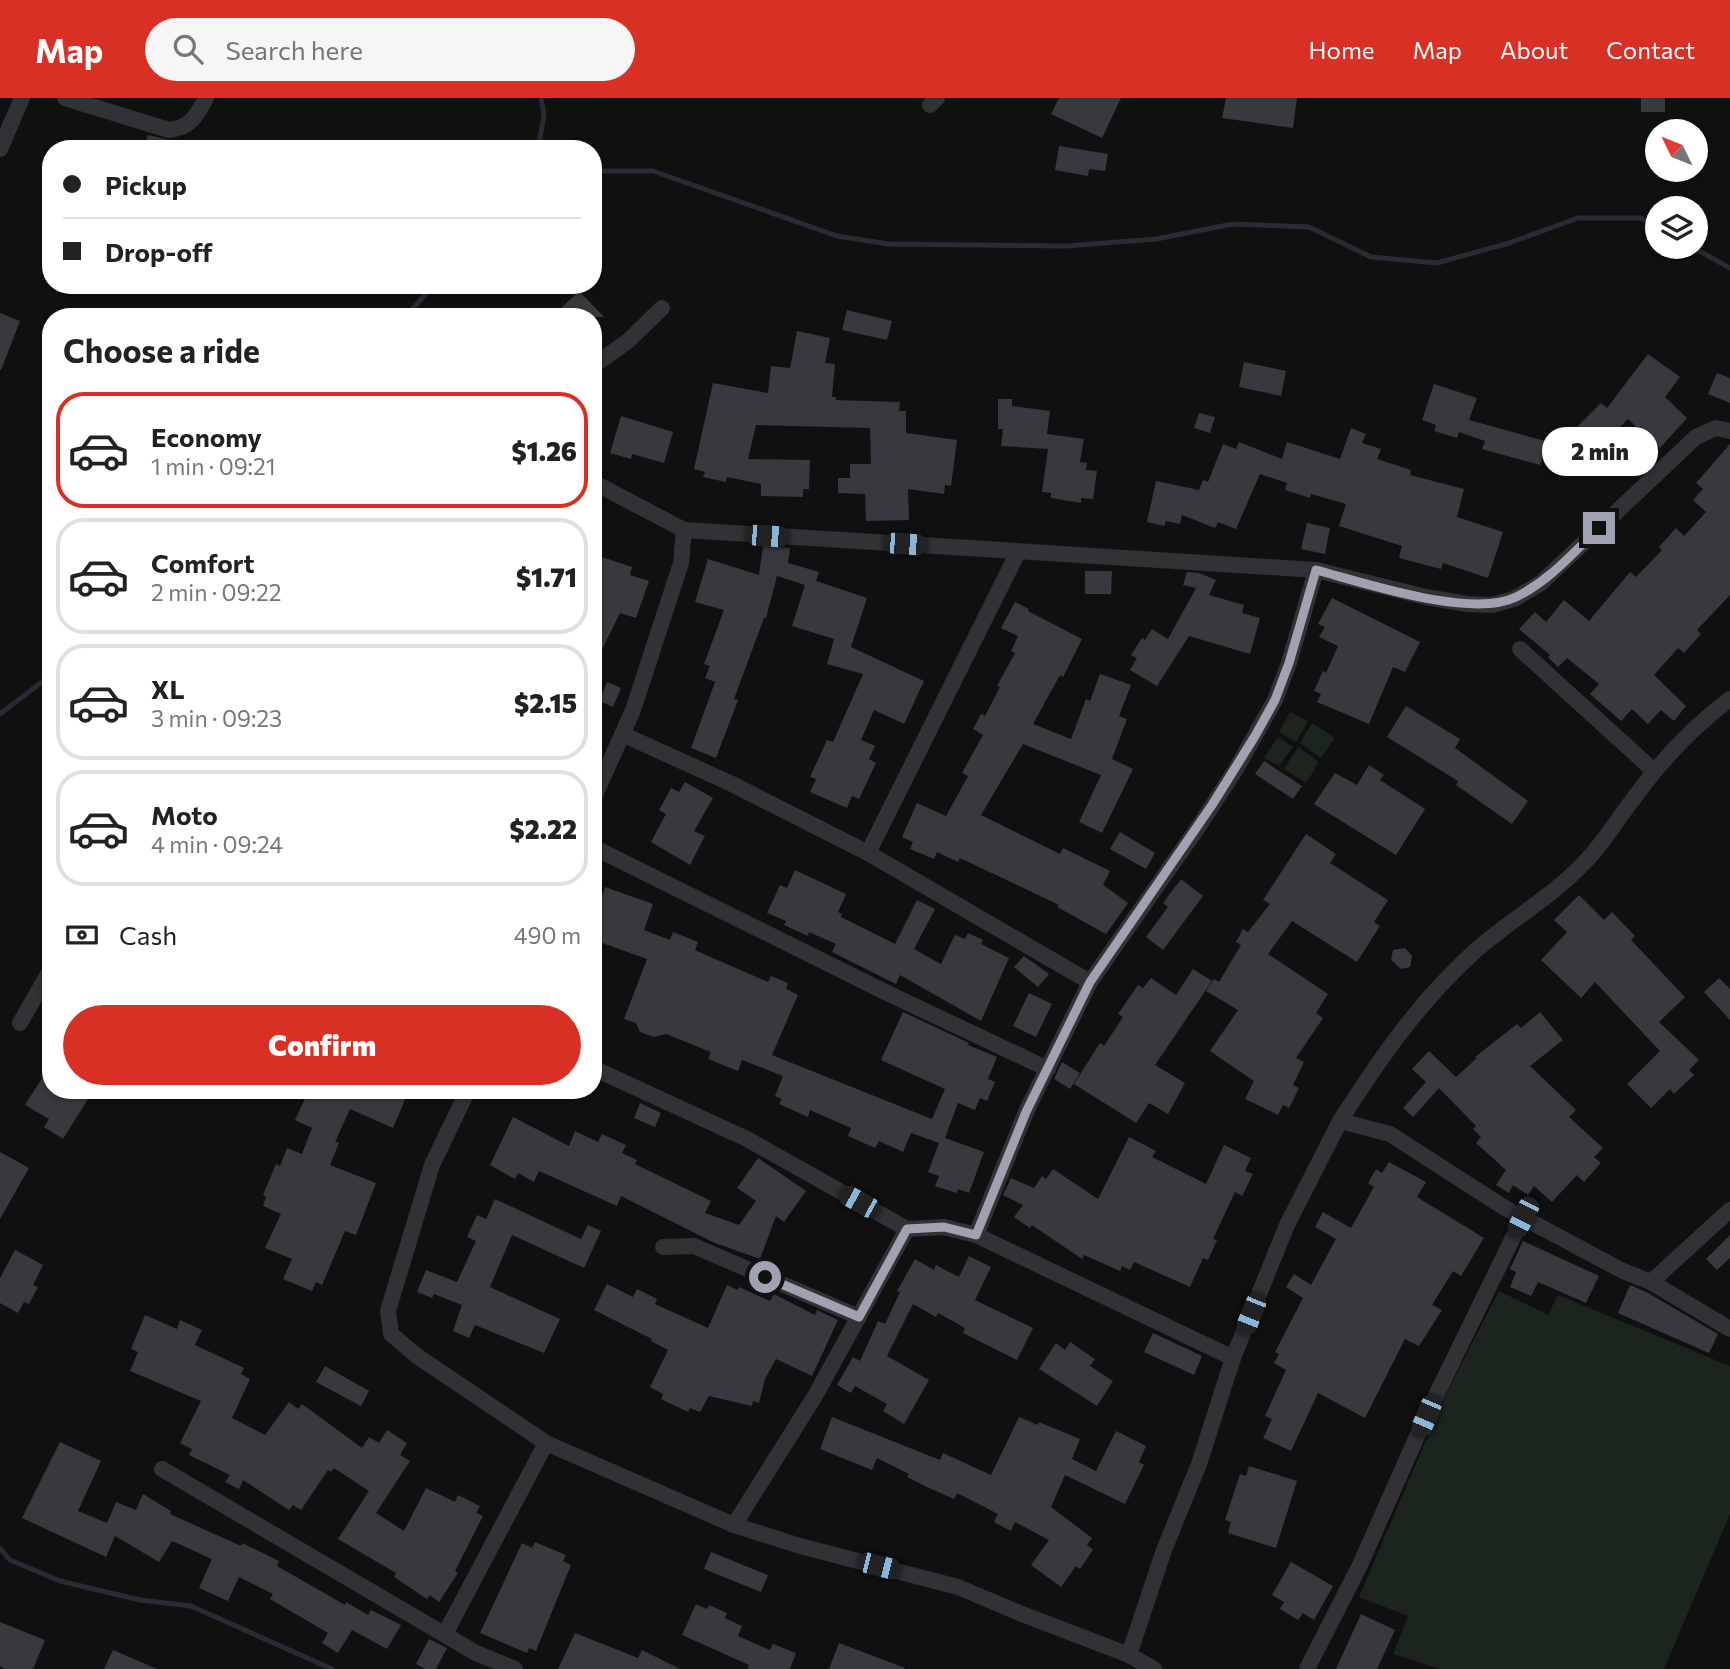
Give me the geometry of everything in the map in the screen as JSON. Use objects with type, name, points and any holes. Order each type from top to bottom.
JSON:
[{"type":"street","points":[[0,149],[22,98]]},
{"type":"street","points":[[65,98],[169,130],[184,128],[198,113],[206,98]]},
{"type":"street","points":[[602,360],[628,341],[662,308]]},
{"type":"street","points":[[602,487],[684,530],[1316,570],[1403,592],[1467,604],[1492,605],[1514,599],[1541,583],[1696,437],[1716,428],[1730,431]]},
{"type":"street","points":[[602,780],[633,710],[681,563],[684,530]]},
{"type":"street","points":[[868,853],[1018,552]]},
{"type":"street","points":[[976,1235],[1026,1112],[1090,982],[1200,823],[1275,700],[1289,663],[1316,570]]},
{"type":"street","points":[[1520,649],[1654,771]]},
{"type":"street","points":[[1129,1655],[1164,1550],[1199,1464],[1233,1359],[1287,1226],[1339,1121],[1378,1061],[1416,1010],[1476,950],[1551,893],[1584,864],[1654,771],[1683,739],[1730,699]]},
{"type":"street","points":[[622,734],[732,784],[868,853],[1090,982]]},
{"type":"street","points":[[602,850],[885,992],[1048,1069]]},
{"type":"street","points":[[20,1023],[42,985]]},
{"type":"street","points":[[602,1072],[747,1139],[907,1229],[944,1227],[976,1235],[1233,1359]]},
{"type":"street","points":[[464,1099],[432,1165],[388,1311],[391,1335],[417,1356],[546,1443],[734,1525],[800,1546],[958,1587],[1129,1655],[1154,1669]]},
{"type":"street","points":[[1339,1121],[1390,1134],[1523,1217],[1651,1282],[1730,1329]]},
{"type":"street","points":[[1651,1282],[1730,1210]]},
{"type":"street","points":[[1307,1669],[1360,1565],[1426,1416],[1523,1217]]},
{"type":"street","points":[[734,1525],[815,1396],[907,1229]]},
{"type":"street","points":[[663,1247],[694,1246],[859,1317]]},
{"type":"street","points":[[445,1634],[546,1443]]},
{"type":"street","points":[[162,1469],[476,1653],[515,1669]]},
{"type":"shaded area","points":[[1290,712],[1308,721],[1296,742],[1279,732]]},
{"type":"shaded area","points":[[1312,723],[1335,738],[1321,758],[1300,743]]},
{"type":"shaded area","points":[[1278,737],[1293,747],[1279,766],[1264,758]]},
{"type":"shaded area","points":[[1298,747],[1319,762],[1306,783],[1284,769]]},
{"type":"shaded area","points":[[1499,1291],[1548,1315],[1558,1295],[1730,1366],[1730,1514],[1664,1669],[1440,1669],[1393,1654],[1408,1616],[1359,1597],[1446,1394]]},
{"type":"building","points":[[1059,98],[1121,98],[1102,138],[1051,114]]},
{"type":"building","points":[[1226,98],[1297,98],[1293,128],[1222,118]]},
{"type":"building","points":[[1641,98],[1665,98],[1665,112],[1641,112]]},
{"type":"building","points":[[148,135],[169,140],[146,140]]},
{"type":"building","points":[[1059,146],[1108,154],[1105,171],[1089,169],[1088,176],[1055,170]]},
{"type":"building","points":[[576,294],[582,294],[595,308],[561,308]]},
{"type":"building","points":[[847,310],[892,321],[887,340],[842,330]]},
{"type":"building","points":[[0,313],[20,321],[1,370],[0,370]]},
{"type":"building","points":[[797,331],[830,338],[825,363],[835,364],[832,397],[836,397],[836,400],[900,402],[899,411],[906,411],[906,433],[957,440],[951,486],[945,485],[944,494],[908,489],[909,520],[866,521],[865,494],[838,493],[838,478],[850,478],[850,464],[871,464],[870,428],[756,425],[748,459],[810,460],[809,489],[803,489],[803,497],[761,496],[761,484],[727,477],[726,482],[703,477],[705,472],[694,469],[713,383],[768,393],[771,366],[790,368]]},
{"type":"building","points":[[1648,354],[1680,377],[1665,397],[1687,418],[1660,448],[1628,419],[1572,475],[1545,448],[1540,465],[1482,449],[1485,441],[1459,432],[1457,438],[1434,431],[1436,425],[1422,420],[1434,384],[1477,398],[1469,420],[1559,445],[1601,403],[1607,408]]},
{"type":"building","points":[[1244,362],[1286,371],[1281,396],[1239,387]]},
{"type":"building","points":[[1717,373],[1730,378],[1730,403],[1708,394]]},
{"type":"building","points":[[998,399],[1012,399],[1012,406],[1050,411],[1047,434],[1084,439],[1080,462],[1087,463],[1086,470],[1097,471],[1093,499],[1081,498],[1081,503],[1051,498],[1051,493],[1042,492],[1048,449],[1001,446],[1003,429],[998,429]]},
{"type":"building","points":[[1199,413],[1215,417],[1210,433],[1194,428]]},
{"type":"building","points":[[621,416],[673,432],[664,463],[632,454],[631,459],[610,453]]},
{"type":"building","points":[[1351,428],[1366,434],[1362,443],[1381,449],[1377,459],[1411,470],[1410,475],[1464,489],[1457,517],[1503,532],[1488,578],[1443,563],[1441,569],[1399,558],[1402,546],[1339,526],[1346,504],[1311,494],[1310,498],[1285,490],[1287,483],[1260,474],[1236,529],[1218,522],[1215,528],[1182,515],[1180,524],[1166,521],[1164,526],[1147,522],[1156,481],[1199,490],[1203,480],[1208,482],[1223,444],[1236,449],[1239,442],[1282,459],[1287,442],[1340,459]]},
{"type":"building","points":[[1730,444],[1730,595],[1697,630],[1701,634],[1684,653],[1678,648],[1654,675],[1686,706],[1674,721],[1661,710],[1648,724],[1632,709],[1621,721],[1590,694],[1599,684],[1567,658],[1558,667],[1548,657],[1550,655],[1519,629],[1535,612],[1546,622],[1564,600],[1589,621],[1630,572],[1636,577],[1662,550],[1659,547],[1676,528],[1684,536],[1706,512],[1693,500],[1703,489],[1696,483]]},
{"type":"building","points":[[1307,523],[1330,528],[1325,554],[1301,549]]},
{"type":"building","points":[[763,546],[790,548],[788,563],[819,572],[816,581],[867,598],[851,647],[924,681],[904,724],[874,710],[861,740],[875,746],[869,759],[876,763],[859,799],[852,796],[847,808],[810,792],[816,779],[810,777],[827,740],[833,742],[863,674],[827,664],[834,639],[792,626],[805,585],[777,576],[766,618],[734,699],[738,700],[716,758],[691,748],[715,682],[705,678],[710,666],[704,664],[724,610],[695,602],[708,559],[759,575]]},
{"type":"building","points":[[602,557],[632,567],[630,575],[649,581],[636,618],[620,613],[602,650]]},
{"type":"building","points":[[1085,571],[1112,571],[1111,594],[1085,594]]},
{"type":"building","points":[[1187,572],[1199,573],[1216,580],[1209,595],[1244,605],[1242,613],[1260,618],[1250,654],[1189,636],[1157,686],[1130,670],[1137,658],[1131,655],[1142,638],[1145,640],[1152,629],[1168,639],[1196,588],[1183,585]]},
{"type":"building","points":[[1332,598],[1420,642],[1405,672],[1393,667],[1369,724],[1317,702],[1321,694],[1314,691],[1323,671],[1326,673],[1338,646],[1319,637],[1325,627],[1318,624]]},
{"type":"building","points":[[1015,602],[1082,639],[1063,677],[1060,675],[1033,724],[1071,739],[1086,699],[1090,701],[1100,674],[1131,685],[1119,716],[1127,719],[1112,759],[1133,769],[1102,833],[1079,822],[1101,775],[1023,744],[981,815],[1060,854],[1063,848],[1110,871],[1103,885],[1128,903],[1106,934],[1057,907],[1059,905],[960,858],[958,862],[937,852],[934,859],[910,849],[913,842],[902,837],[917,803],[946,816],[968,776],[962,773],[983,735],[973,729],[981,714],[985,716],[1015,653],[1011,651],[1018,636],[1001,628]]},
{"type":"building","points":[[607,682],[621,688],[613,707],[602,702]]},
{"type":"building","points":[[1406,706],[1460,739],[1455,748],[1528,801],[1512,824],[1456,785],[1458,781],[1387,737]]},
{"type":"building","points":[[1264,761],[1302,786],[1293,799],[1255,774]]},
{"type":"building","points":[[1369,765],[1384,775],[1380,780],[1425,809],[1396,855],[1314,804],[1335,773],[1357,785]]},
{"type":"building","points":[[685,782],[713,798],[694,831],[705,836],[690,865],[651,842],[666,814],[659,810],[671,788],[679,792]]},
{"type":"building","points":[[1120,832],[1155,853],[1146,869],[1110,849]]},
{"type":"building","points":[[1306,834],[1336,854],[1330,863],[1388,900],[1374,922],[1380,926],[1357,962],[1292,921],[1268,954],[1328,994],[1316,1013],[1323,1018],[1296,1058],[1304,1062],[1293,1085],[1299,1088],[1289,1108],[1283,1105],[1278,1115],[1245,1099],[1254,1081],[1210,1051],[1238,1010],[1206,991],[1214,979],[1219,982],[1241,945],[1236,942],[1243,929],[1248,932],[1270,904],[1263,900]]},
{"type":"building","points":[[795,870],[846,894],[838,912],[842,914],[841,917],[895,944],[917,900],[935,909],[914,949],[941,964],[955,935],[965,939],[968,933],[983,940],[981,944],[1009,958],[981,1021],[900,975],[896,984],[832,952],[836,944],[809,932],[808,936],[784,925],[786,921],[767,913],[780,885],[787,888]]},
{"type":"building","points":[[1181,879],[1203,896],[1163,950],[1146,937],[1168,907],[1163,903]]},
{"type":"building","points":[[605,887],[653,904],[644,930],[670,940],[673,932],[698,942],[695,950],[706,955],[768,982],[771,976],[788,983],[786,989],[798,995],[772,1055],[932,1119],[945,1089],[881,1060],[903,1012],[997,1057],[988,1079],[995,1082],[987,1101],[980,1098],[975,1110],[958,1103],[945,1138],[984,1152],[969,1193],[958,1189],[956,1193],[935,1186],[939,1176],[928,1172],[939,1143],[911,1133],[903,1152],[879,1141],[875,1148],[848,1136],[851,1128],[810,1110],[808,1117],[779,1104],[782,1099],[775,1096],[783,1076],[742,1060],[738,1071],[708,1059],[711,1052],[666,1034],[654,1037],[640,1032],[636,1023],[624,1019],[647,959],[602,943],[602,896]]},
{"type":"building","points":[[1579,895],[1604,920],[1612,912],[1635,936],[1631,940],[1685,997],[1659,1022],[1699,1060],[1689,1070],[1694,1075],[1674,1094],[1670,1089],[1651,1108],[1627,1084],[1660,1051],[1595,982],[1581,998],[1541,960],[1567,932],[1554,920]]},
{"type":"building","points":[[1405,948],[1412,956],[1410,967],[1401,969],[1391,960],[1393,950]]},
{"type":"building","points":[[1024,956],[1049,974],[1038,987],[1014,967]]},
{"type":"building","points":[[1193,969],[1212,981],[1155,1065],[1185,1083],[1168,1114],[1149,1103],[1136,1123],[1074,1084],[1100,1043],[1104,1046],[1123,1017],[1118,1014],[1138,985],[1143,988],[1151,978],[1176,995]]},
{"type":"building","points":[[1719,978],[1730,989],[1730,1020],[1704,992]]},
{"type":"building","points":[[1029,993],[1052,1004],[1036,1037],[1013,1026]]},
{"type":"building","points":[[1540,1012],[1563,1040],[1530,1066],[1576,1110],[1569,1117],[1603,1148],[1594,1157],[1601,1163],[1584,1182],[1577,1175],[1552,1202],[1534,1186],[1528,1195],[1513,1185],[1509,1193],[1496,1185],[1506,1170],[1476,1143],[1481,1137],[1473,1129],[1476,1126],[1439,1088],[1413,1117],[1403,1108],[1426,1082],[1412,1069],[1429,1051],[1456,1077],[1477,1058],[1475,1057],[1517,1024],[1521,1028]]},
{"type":"building","points":[[1062,1062],[1080,1073],[1070,1089],[1054,1079]]},
{"type":"building","points":[[42,1078],[42,1099],[88,1099],[63,1139],[44,1127],[49,1119],[25,1105]]},
{"type":"building","points":[[305,1099],[405,1099],[393,1128],[350,1109],[335,1142],[339,1143],[330,1165],[376,1183],[356,1235],[345,1231],[322,1285],[316,1282],[312,1291],[283,1279],[292,1259],[265,1248],[281,1214],[263,1206],[266,1197],[263,1195],[276,1164],[280,1166],[287,1148],[302,1154],[312,1128],[295,1120]]},
{"type":"building","points":[[640,1103],[661,1113],[655,1127],[634,1118]]},
{"type":"building","points":[[513,1117],[569,1146],[575,1131],[598,1142],[602,1134],[626,1145],[622,1153],[637,1160],[635,1164],[711,1201],[705,1213],[739,1225],[756,1201],[737,1188],[758,1158],[806,1191],[784,1222],[776,1216],[760,1259],[715,1243],[621,1196],[617,1206],[539,1171],[534,1182],[518,1173],[515,1179],[490,1165]]},
{"type":"building","points":[[1129,1137],[1156,1151],[1152,1157],[1206,1184],[1224,1145],[1251,1158],[1245,1171],[1253,1174],[1242,1196],[1235,1192],[1213,1239],[1217,1240],[1208,1260],[1203,1258],[1190,1287],[1134,1262],[1130,1270],[1122,1266],[1120,1271],[1084,1255],[1082,1259],[1032,1225],[1030,1228],[1014,1217],[1023,1205],[1003,1195],[1011,1178],[1034,1188],[1042,1176],[1046,1179],[1053,1169],[1098,1199]]},
{"type":"building","points":[[0,1152],[29,1168],[0,1219]]},
{"type":"building","points":[[1389,1162],[1426,1182],[1417,1197],[1484,1238],[1461,1276],[1453,1271],[1432,1305],[1442,1310],[1419,1346],[1405,1339],[1365,1418],[1318,1393],[1291,1451],[1263,1438],[1272,1419],[1265,1416],[1286,1370],[1274,1363],[1279,1354],[1275,1352],[1303,1298],[1286,1287],[1294,1274],[1311,1285],[1336,1239],[1315,1227],[1323,1212],[1351,1228],[1374,1187],[1368,1183],[1376,1169],[1382,1173]]},
{"type":"building","points":[[495,1199],[581,1239],[588,1225],[601,1231],[584,1268],[512,1235],[490,1287],[560,1319],[544,1353],[475,1325],[469,1338],[453,1331],[462,1305],[434,1294],[432,1298],[417,1292],[426,1270],[457,1282],[476,1241],[467,1237],[477,1215],[486,1219]]},
{"type":"building","points":[[1730,1235],[1730,1258],[1717,1270],[1706,1259]]},
{"type":"building","points":[[1523,1241],[1599,1276],[1586,1303],[1538,1282],[1531,1296],[1510,1287],[1516,1272],[1510,1269]]},
{"type":"building","points":[[15,1250],[43,1265],[33,1285],[38,1287],[29,1304],[24,1302],[18,1313],[0,1303],[0,1278]]},
{"type":"building","points":[[969,1256],[991,1267],[975,1300],[1033,1328],[1017,1360],[963,1333],[965,1328],[938,1313],[936,1317],[913,1304],[887,1356],[929,1380],[904,1424],[883,1411],[887,1404],[855,1386],[851,1393],[837,1385],[853,1357],[860,1361],[878,1321],[885,1324],[900,1292],[897,1291],[915,1259],[934,1270],[936,1265],[959,1277]]},
{"type":"building","points":[[607,1284],[633,1297],[637,1289],[657,1299],[655,1304],[708,1328],[727,1285],[738,1290],[739,1287],[770,1301],[774,1294],[815,1315],[817,1310],[838,1320],[812,1376],[776,1359],[765,1379],[759,1403],[753,1401],[752,1406],[709,1396],[700,1412],[690,1408],[688,1412],[661,1399],[663,1394],[650,1387],[668,1350],[594,1310]]},
{"type":"building","points":[[1630,1285],[1718,1334],[1709,1353],[1618,1313]]},
{"type":"building","points":[[145,1315],[177,1329],[180,1320],[202,1330],[195,1345],[244,1368],[241,1374],[250,1379],[232,1418],[265,1435],[289,1402],[298,1409],[302,1404],[362,1448],[369,1437],[379,1443],[387,1430],[407,1443],[400,1455],[410,1461],[376,1513],[404,1531],[426,1488],[455,1502],[458,1495],[480,1506],[476,1513],[483,1516],[455,1571],[458,1573],[439,1602],[430,1595],[427,1599],[394,1577],[396,1573],[338,1539],[369,1491],[334,1468],[331,1472],[328,1470],[301,1510],[293,1505],[289,1510],[243,1480],[239,1489],[225,1482],[230,1475],[189,1455],[192,1449],[180,1443],[201,1401],[130,1371],[138,1352],[131,1349]]},
{"type":"building","points":[[1153,1333],[1202,1356],[1194,1375],[1144,1352]]},
{"type":"building","points":[[1070,1342],[1095,1359],[1090,1366],[1113,1381],[1097,1406],[1039,1369],[1056,1343],[1065,1350]]},
{"type":"building","points":[[325,1366],[369,1391],[361,1406],[316,1382]]},
{"type":"building","points":[[832,1417],[940,1460],[943,1453],[991,1475],[1019,1417],[1080,1439],[1072,1459],[1096,1471],[1116,1431],[1146,1446],[1139,1462],[1144,1465],[1125,1504],[1065,1475],[1051,1507],[1092,1538],[1087,1545],[1093,1550],[1080,1569],[1076,1566],[1061,1587],[1031,1565],[1049,1540],[1015,1522],[1011,1531],[994,1522],[998,1514],[957,1493],[954,1499],[927,1487],[907,1477],[909,1474],[877,1458],[872,1470],[820,1449]]},
{"type":"building","points":[[60,1442],[101,1461],[78,1511],[107,1523],[116,1502],[136,1510],[143,1494],[171,1511],[170,1514],[279,1561],[277,1566],[345,1605],[346,1602],[368,1615],[371,1610],[401,1625],[387,1649],[352,1630],[338,1653],[322,1643],[328,1633],[270,1599],[273,1594],[239,1577],[228,1601],[199,1588],[212,1559],[172,1541],[159,1562],[115,1536],[106,1557],[22,1518]]},
{"type":"building","points":[[1249,1466],[1297,1481],[1276,1548],[1228,1533],[1231,1522],[1225,1520],[1240,1474],[1246,1476]]},
{"type":"building","points":[[535,1542],[566,1555],[563,1561],[571,1565],[536,1651],[529,1648],[527,1653],[480,1633],[522,1543],[532,1548]]},
{"type":"building","points":[[711,1552],[768,1575],[761,1592],[704,1569]]},
{"type":"building","points":[[1291,1562],[1333,1586],[1314,1620],[1303,1613],[1298,1620],[1280,1609],[1284,1602],[1272,1595]]},
{"type":"building","points":[[696,1604],[707,1609],[709,1605],[727,1613],[725,1618],[742,1626],[738,1636],[770,1650],[773,1644],[796,1653],[790,1669],[748,1669],[749,1665],[682,1635]]},
{"type":"building","points":[[1361,1614],[1395,1630],[1377,1669],[1336,1669]]},
{"type":"building","points":[[0,1622],[45,1640],[33,1669],[6,1669],[0,1666]]},
{"type":"building","points":[[575,1633],[638,1658],[642,1650],[680,1669],[558,1669]]},
{"type":"building","points":[[429,1639],[447,1648],[436,1669],[425,1669],[416,1664]]},
{"type":"building","points":[[839,1643],[905,1668],[829,1669]]},
{"type":"building","points":[[113,1650],[157,1669],[104,1669]]},
{"type":"waterway","points":[[540,140],[544,115],[541,98]]},
{"type":"waterway","points":[[602,171],[653,171],[837,236],[888,244],[1066,246],[1156,239],[1233,224],[1309,227],[1371,257],[1437,263],[1509,243],[1578,218],[1641,218],[1645,220]]},
{"type":"waterway","points":[[1708,256],[1730,268]]},
{"type":"waterway","points":[[413,308],[426,294]]},
{"type":"waterway","points":[[0,714],[42,682]]},
{"type":"waterway","points":[[0,1548],[10,1560],[60,1581],[140,1600],[191,1606],[332,1669]]},
{"type":"route","points":[[765,1277],[859,1317],[907,1229],[944,1227],[976,1235],[1026,1112],[1090,982],[1236,769],[1275,700],[1289,663],[1316,570],[1426,597],[1492,605],[1514,599],[1541,583],[1599,528]]}]
